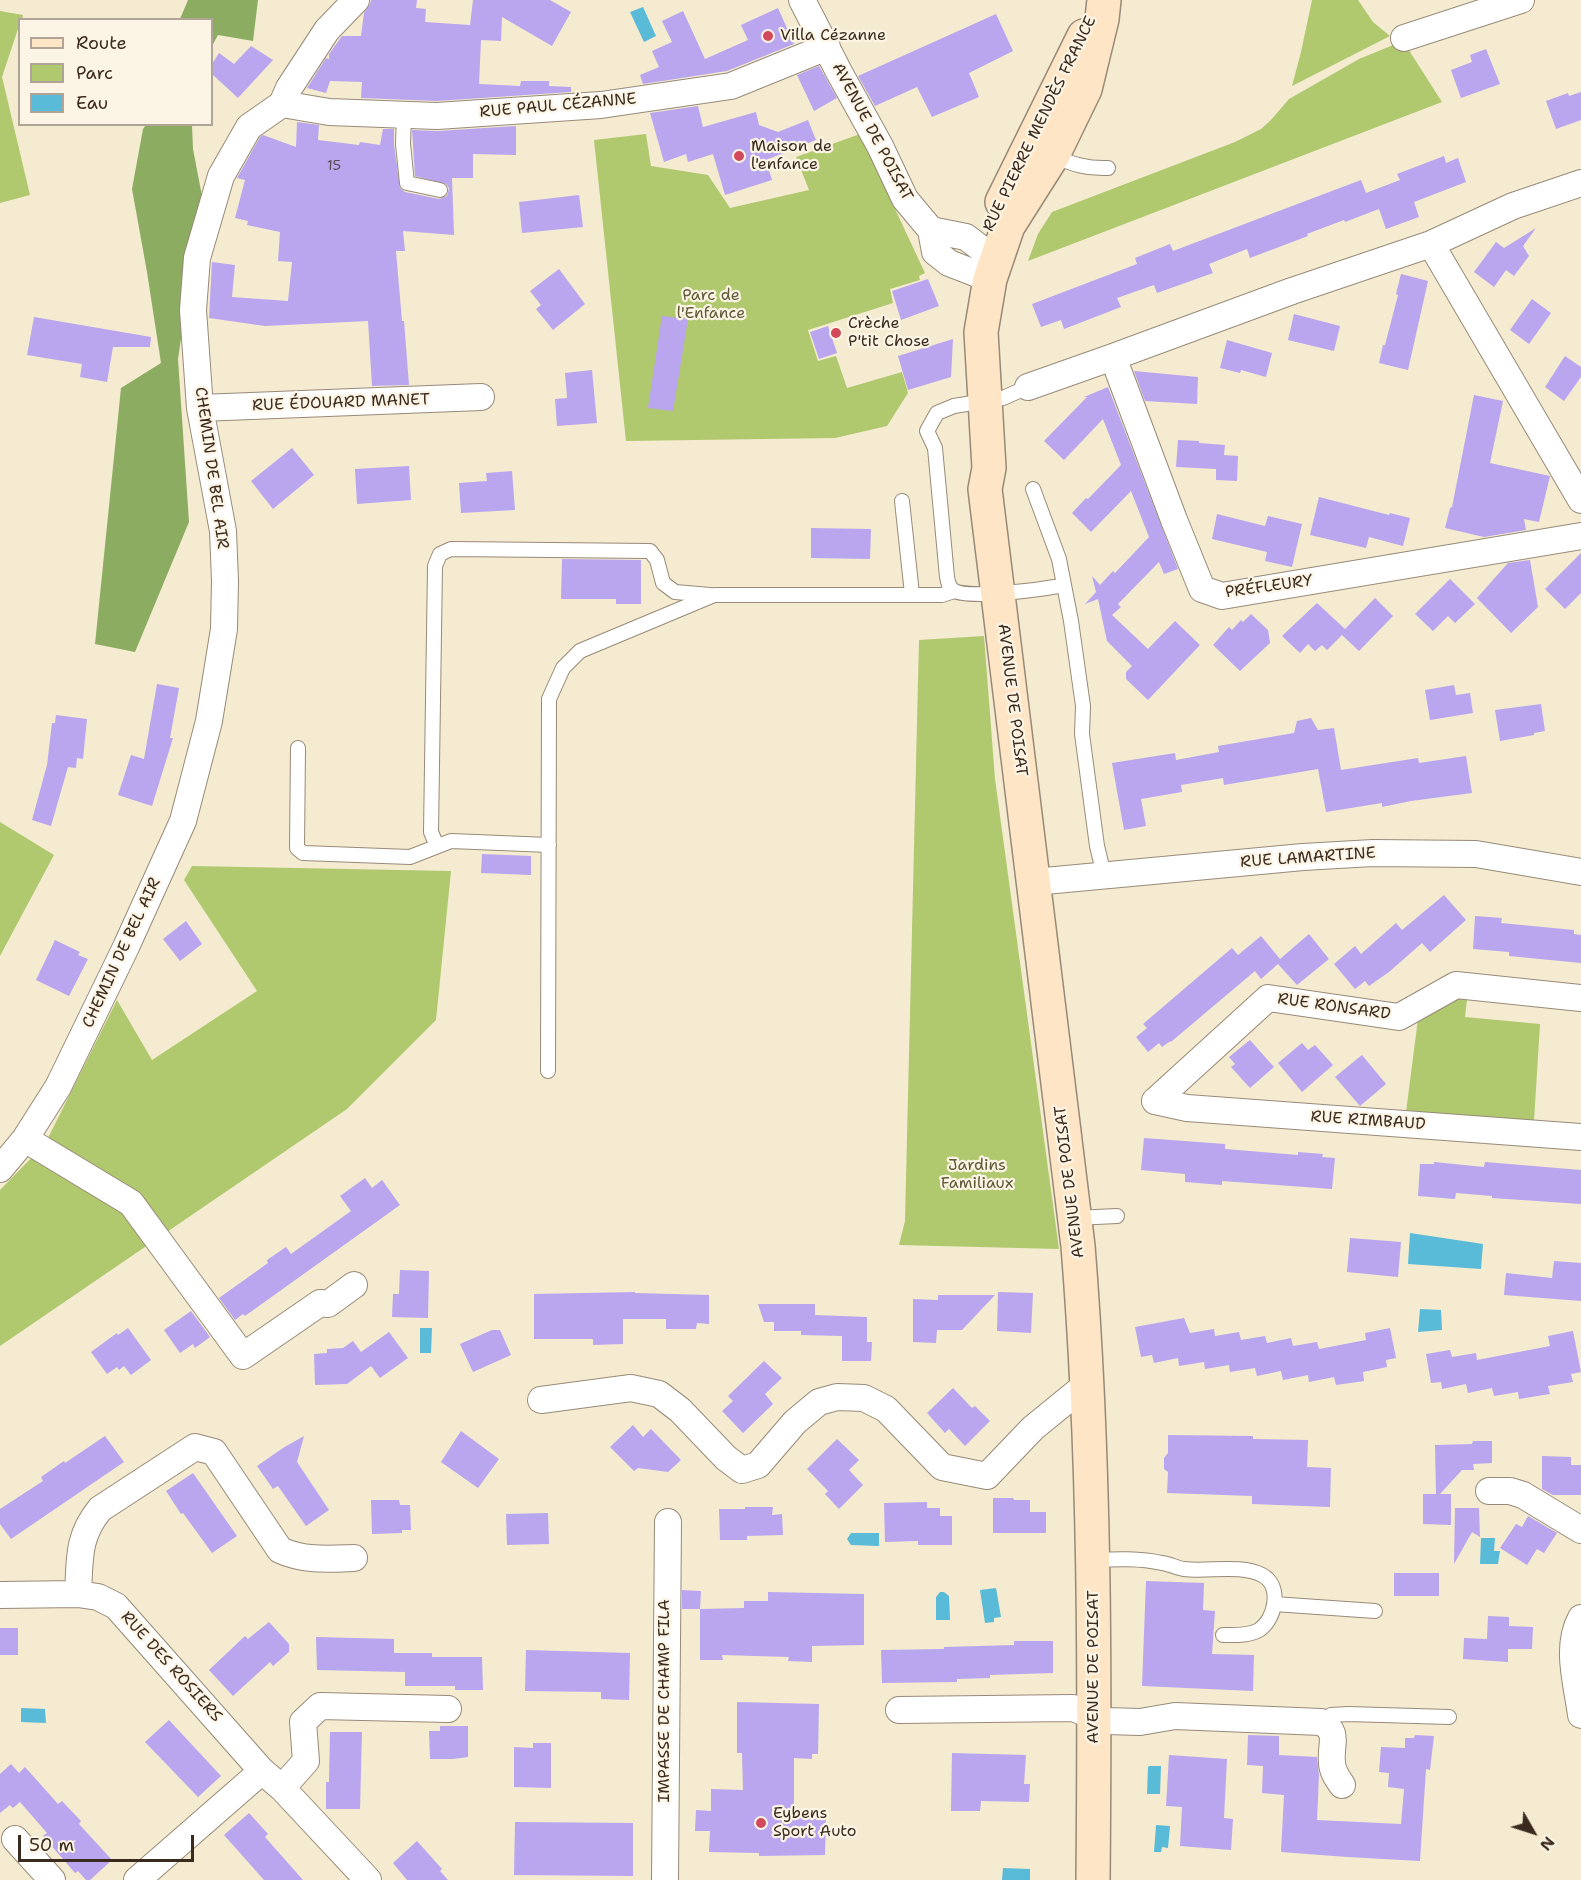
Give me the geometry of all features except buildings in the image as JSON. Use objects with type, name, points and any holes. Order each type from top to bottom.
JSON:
[{"type":"main road","name":"RUE PIERRE MENDÈS FRANCE","points":[[986,265],[986,232],[1076,53],[1100,0]]},
{"type":"main road","name":"RUE PIERRE MENDÈS FRANCE","points":[[986,265],[1053,155],[1085,89],[1102,19],[1104,0]]},
{"type":"main road","name":"AVENUE DE POISAT","points":[[986,265],[977,402],[989,468],[985,489],[1075,1218],[1084,1320],[1094,1560],[1093,1880]]},
{"type":"street","points":[[282,104],[289,88],[327,30],[356,0]]},
{"type":"street","name":"AVENUE DE POISAT","points":[[802,0],[880,146],[905,199],[930,230],[966,237],[974,241],[986,265]]},
{"type":"street","points":[[1404,38],[1521,0]]},
{"type":"street","name":"RUE PAUL CÉZANNE","points":[[282,104],[329,112],[437,116],[601,105],[731,86],[827,47]]},
{"type":"street","name":"CHEMIN DE BEL AIR","points":[[0,1169],[25,1139],[58,1088],[183,821],[209,721],[224,629],[223,531],[200,408],[193,310],[197,258],[221,176],[249,127],[282,104]]},
{"type":"street","points":[[1028,387],[1292,291],[1431,244],[1513,206],[1581,183]]},
{"type":"street","points":[[1431,244],[1581,500]]},
{"type":"street","name":"PRÉFLEURY","points":[[1113,357],[1202,589],[1222,596],[1581,536]]},
{"type":"street","name":"RUE ÉDOUARD MANET","points":[[200,408],[481,397]]},
{"type":"street","name":"RUE LAMARTINE","points":[[1034,882],[1303,857],[1372,853],[1476,854],[1581,872]]},
{"type":"street","name":"RUE RONSARD","points":[[1155,1101],[1268,998],[1399,1017],[1456,985],[1581,998]]},
{"type":"street","name":"RUE RIMBAUD","points":[[1155,1101],[1187,1108],[1581,1137]]},
{"type":"street","points":[[25,1139],[127,1199],[243,1356],[320,1303],[328,1304],[354,1285]]},
{"type":"street","points":[[541,1400],[631,1388],[659,1394],[680,1410],[726,1458],[742,1470],[758,1465],[795,1422],[819,1402],[837,1397],[864,1398],[885,1409],[942,1467],[987,1476],[1033,1428],[1087,1384]]},
{"type":"street","points":[[78,1594],[81,1551],[89,1522],[100,1509],[195,1447],[214,1452],[280,1550],[293,1557],[311,1559],[354,1558]]},
{"type":"street","points":[[1489,1491],[1510,1491],[1522,1495],[1581,1530]]},
{"type":"street","name":"IMPASSE DE CHAMP FILA","points":[[664,1880],[668,1522]]},
{"type":"street","name":"RUE DES ROSIERS","points":[[0,1595],[78,1594],[98,1597],[116,1605],[262,1771],[282,1788],[368,1880]]},
{"type":"street","points":[[1581,1618],[1572,1646],[1581,1715]]},
{"type":"street","points":[[282,1788],[306,1761],[303,1722],[320,1706],[448,1709]]},
{"type":"street","points":[[899,1710],[1073,1708],[1107,1721],[1140,1722],[1175,1716],[1321,1722],[1329,1726],[1333,1736],[1334,1773],[1342,1785]]},
{"type":"street","points":[[137,1880],[262,1771]]},
{"type":"street","points":[[15,1839],[52,1880]]},
{"type":"lane","points":[[1076,53],[1070,88],[1063,108],[1044,143],[1045,149],[1053,155],[1082,167],[1108,168]]},
{"type":"lane","points":[[404,115],[403,144],[407,183],[440,189]]},
{"type":"lane","points":[[954,591],[947,577],[935,448],[927,431],[937,413],[954,405],[1003,398],[1028,387]]},
{"type":"lane","points":[[1033,489],[1059,559],[1064,585],[1083,706],[1082,734],[1095,834],[1104,875]]},
{"type":"lane","points":[[902,501],[912,594]]},
{"type":"lane","points":[[437,846],[430,832],[435,566],[440,555],[451,549],[650,551],[657,560],[663,583],[675,592],[714,595],[942,595],[954,591],[973,595],[1011,593],[1064,585]]},
{"type":"lane","points":[[548,1071],[549,699],[563,669],[579,651],[714,595]]},
{"type":"lane","points":[[298,748],[297,848],[303,853],[410,858],[451,841],[549,845]]},
{"type":"lane","points":[[1075,1218],[1117,1216]]},
{"type":"lane","points":[[1094,1560],[1131,1559],[1162,1562],[1183,1569],[1246,1570],[1264,1575],[1272,1588],[1274,1604],[1269,1620],[1259,1630],[1239,1635],[1223,1635]]},
{"type":"lane","points":[[1274,1604],[1375,1611]]},
{"type":"lane","points":[[1321,1722],[1330,1715],[1348,1714],[1449,1717]]},
{"type":"green space","points":[[188,0],[258,0],[253,41],[218,35],[213,44],[213,18],[180,18]]},
{"type":"green space","points":[[1312,0],[1358,0],[1373,22],[1390,36],[1292,86],[1301,52]]},
{"type":"green space","points":[[0,11],[23,15],[22,18],[18,18],[18,29],[2,77],[30,195],[0,203]]},
{"type":"green space","points":[[1403,41],[1442,102],[1028,261],[1038,234],[1052,212],[1235,142],[1261,129],[1289,99],[1359,59]]},
{"type":"green space","points":[[145,126],[192,126],[193,149],[202,196],[178,359],[189,522],[135,652],[95,644],[121,388],[161,363],[132,189]]},
{"type":"green space","name":"Parc de l'Enfance","points":[[646,134],[651,166],[708,175],[730,208],[809,190],[796,157],[860,134],[925,273],[919,276],[920,280],[890,289],[893,303],[808,330],[818,361],[836,356],[847,388],[902,372],[908,393],[887,426],[835,438],[626,441],[594,140]]},
{"type":"green space","name":"Jardins Familiaux","points":[[984,636],[995,779],[1059,1249],[899,1245],[905,1221],[919,640]]},
{"type":"green space","points":[[0,822],[54,855],[0,956]]},
{"type":"green space","points":[[192,866],[451,871],[436,1020],[347,1109],[0,1346],[0,1190],[45,1144],[117,1000],[152,1060],[257,991],[184,880]]},
{"type":"green space","points":[[1448,997],[1467,1000],[1465,1017],[1540,1024],[1534,1121],[1406,1112],[1418,1019]]},
{"type":"water","points":[[643,7],[656,36],[644,42],[630,12]]},
{"type":"water","points":[[1410,1233],[1483,1244],[1481,1269],[1408,1264]]},
{"type":"water","points":[[1420,1309],[1441,1310],[1442,1330],[1418,1332]]},
{"type":"water","points":[[420,1328],[432,1328],[431,1353],[420,1353]]},
{"type":"water","points":[[851,1533],[879,1533],[879,1546],[851,1545],[847,1539]]},
{"type":"water","points":[[1481,1538],[1495,1538],[1494,1551],[1500,1551],[1498,1564],[1480,1564]]},
{"type":"water","points":[[996,1588],[1001,1617],[994,1618],[994,1622],[985,1623],[980,1590]]},
{"type":"water","points":[[940,1592],[949,1596],[950,1620],[936,1620],[936,1597]]},
{"type":"water","points":[[21,1708],[45,1709],[46,1723],[21,1722]]},
{"type":"water","points":[[1149,1766],[1161,1766],[1160,1794],[1147,1794]]},
{"type":"water","points":[[1156,1825],[1170,1826],[1168,1848],[1162,1847],[1161,1852],[1154,1852]]},
{"type":"water","points":[[1003,1868],[1030,1869],[1030,1880],[1002,1880]]},
{"type":"place","name":"Villa Cézanne","points":[[768,36]]},
{"type":"place","name":"Maison de l'enfance","points":[[739,156]]},
{"type":"place","name":"Crèche P'tit Chose","points":[[836,333]]},
{"type":"place","name":"Eybens Sport Auto","points":[[761,1823]]}]
